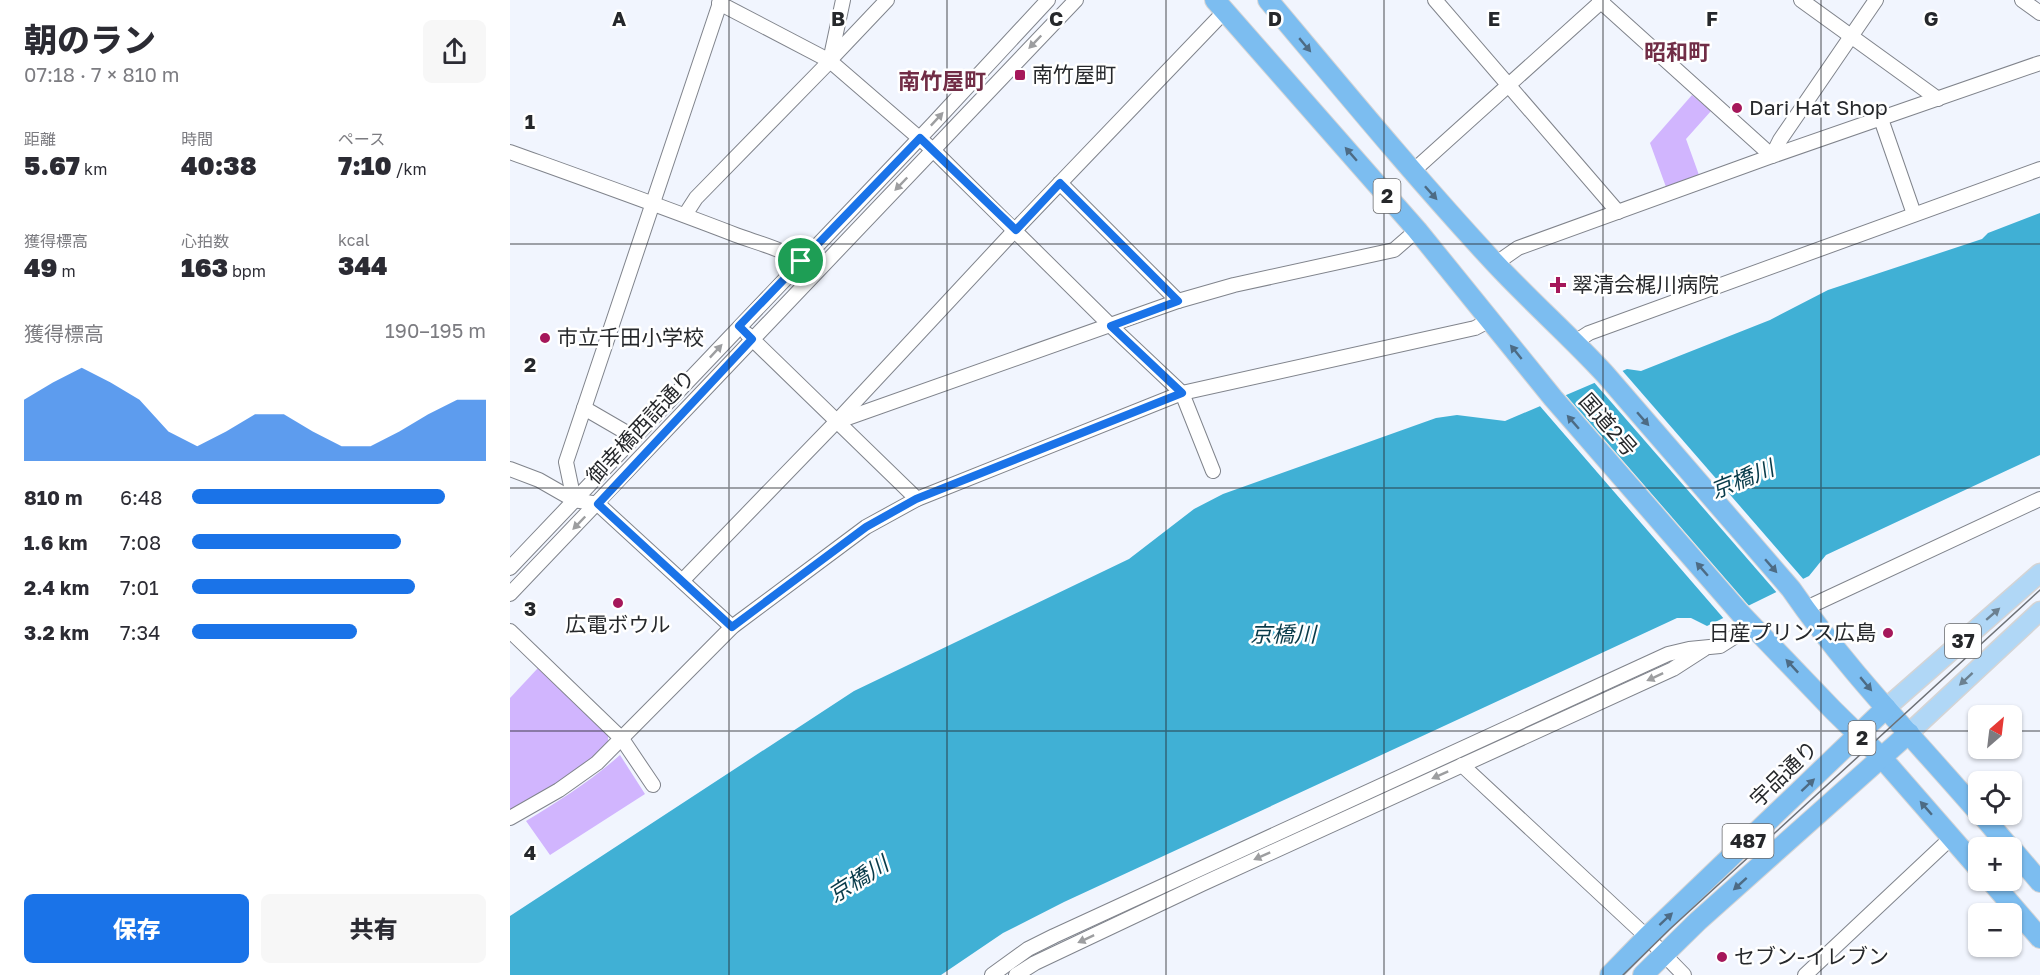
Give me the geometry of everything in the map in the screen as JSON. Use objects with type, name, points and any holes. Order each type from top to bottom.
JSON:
[{"type":"highway","name":"国道2号","points":[[1268,0],[1412,172],[1495,264],[1605,374],[1791,589],[1804,609],[1886,708],[1968,799]]},
{"type":"highway","name":"国道2号","points":[[1220,6],[1417,230],[1553,398],[1747,619],[1882,758],[1968,856]]},
{"type":"highway","name":"宇品通り","points":[[1610,975],[1886,708]]},
{"type":"highway","name":"487","points":[[1643,975],[1909,733]]},
{"type":"highway","name":"国道2号","points":[[1991,825],[2001,837]]},
{"type":"highway","name":"国道2号","points":[[2022,861],[2040,882]]},
{"type":"highway","points":[[1999,891],[2040,938]]},
{"type":"main road","name":"37","points":[[1886,708],[2040,573]]},
{"type":"main road","name":"37","points":[[1909,733],[2040,611]]},
{"type":"street","points":[[830,61],[843,0]]},
{"type":"street","points":[[685,215],[696,198],[888,0]]},
{"type":"street","name":"御幸橋西詰通り","points":[[510,568],[920,138],[1048,0]]},
{"type":"street","name":"御幸橋西詰通り","points":[[510,594],[1076,0]]},
{"type":"street","points":[[1435,0],[1618,212]]},
{"type":"street","points":[[1801,0],[1938,99]]},
{"type":"street","points":[[1772,156],[1780,140],[1876,0]]},
{"type":"street","points":[[2022,0],[2040,13]]},
{"type":"street","points":[[1412,172],[1601,1],[1772,156]]},
{"type":"street","points":[[574,500],[566,462],[720,2],[830,61],[933,150],[1182,393],[1213,471]]},
{"type":"street","points":[[682,581],[837,421],[1060,183],[1220,6]]},
{"type":"street","points":[[1495,264],[1518,248],[1772,156],[2040,63]]},
{"type":"street","points":[[1881,119],[1914,214]]},
{"type":"street","points":[[510,152],[685,215],[801,261],[815,274]]},
{"type":"street","points":[[1575,342],[1589,333],[2040,170]]},
{"type":"street","points":[[1060,183],[1178,301]]},
{"type":"street","points":[[837,421],[1178,301],[1234,285],[1394,250],[1417,230]]},
{"type":"street","points":[[510,818],[574,781],[622,739],[732,627],[866,527],[916,499],[1182,393],[1475,328],[1490,320]]},
{"type":"street","points":[[739,326],[916,499]]},
{"type":"street","points":[[584,408],[634,437]]},
{"type":"street","points":[[510,469],[539,480],[574,500],[598,504],[732,627]]},
{"type":"street","points":[[1804,609],[2040,499]]},
{"type":"street","points":[[994,974],[1028,949],[1054,936],[1668,654],[1720,646],[1747,619]]},
{"type":"street","points":[[510,631],[622,739],[653,785]]},
{"type":"street","points":[[1016,975],[1035,963],[1202,884],[1673,669],[1706,648]]},
{"type":"street","points":[[1462,765],[1665,953],[1684,975]]},
{"type":"street","points":[[1808,974],[1952,837]]},
{"type":"shaded area","points":[[1692,95],[1711,111],[1686,139],[1699,175],[1666,187],[1650,143]]},
{"type":"shaded area","points":[[538,668],[608,736],[608,744],[584,766],[510,812],[510,698]]},
{"type":"shaded area","points":[[620,755],[645,794],[550,855],[526,821],[586,782]]},
{"type":"water","name":"京橋川","points":[[2040,213],[2040,455],[1826,555],[1809,576],[1707,626],[1691,618],[1677,618],[1064,902],[1003,933],[941,975],[510,975],[510,916],[854,691],[1129,559],[1194,509],[1223,494],[1436,418],[1457,415],[1505,421],[1627,369],[1641,371],[1770,320],[1828,290],[1982,239],[1988,233]]},
{"type":"pier","points":[[1620,368],[1805,581],[1778,594],[1592,380]]},
{"type":"pier","points":[[1564,393],[1751,608],[1725,620],[1539,405]]},
{"type":"tram line","points":[[1623,975],[1671,928],[2040,590]]},
{"type":"place","name":"南竹屋町","points":[[1020,75]]},
{"type":"place","name":"Dari Hat Shop","points":[[1737,108]]},
{"type":"place","name":"翠清会梶川病院","points":[[1558,285]]},
{"type":"place","name":"市立千田小学校","points":[[545,338]]},
{"type":"place","name":"広電ボウル","points":[[618,603]]},
{"type":"place","name":"日産プリンス広島","points":[[1888,633]]},
{"type":"place","name":"セブン-イレブン","points":[[1722,957]]},
{"type":"district","name":"昭和町","points":[[1677,52]]},
{"type":"district","name":"南竹屋町","points":[[942,81]]},
{"type":"route","points":[[920,138],[1016,230],[1060,183],[1178,301],[1111,326],[1182,393],[916,499],[866,527],[732,627],[598,504],[752,339],[739,326],[801,261],[920,138]]}]
